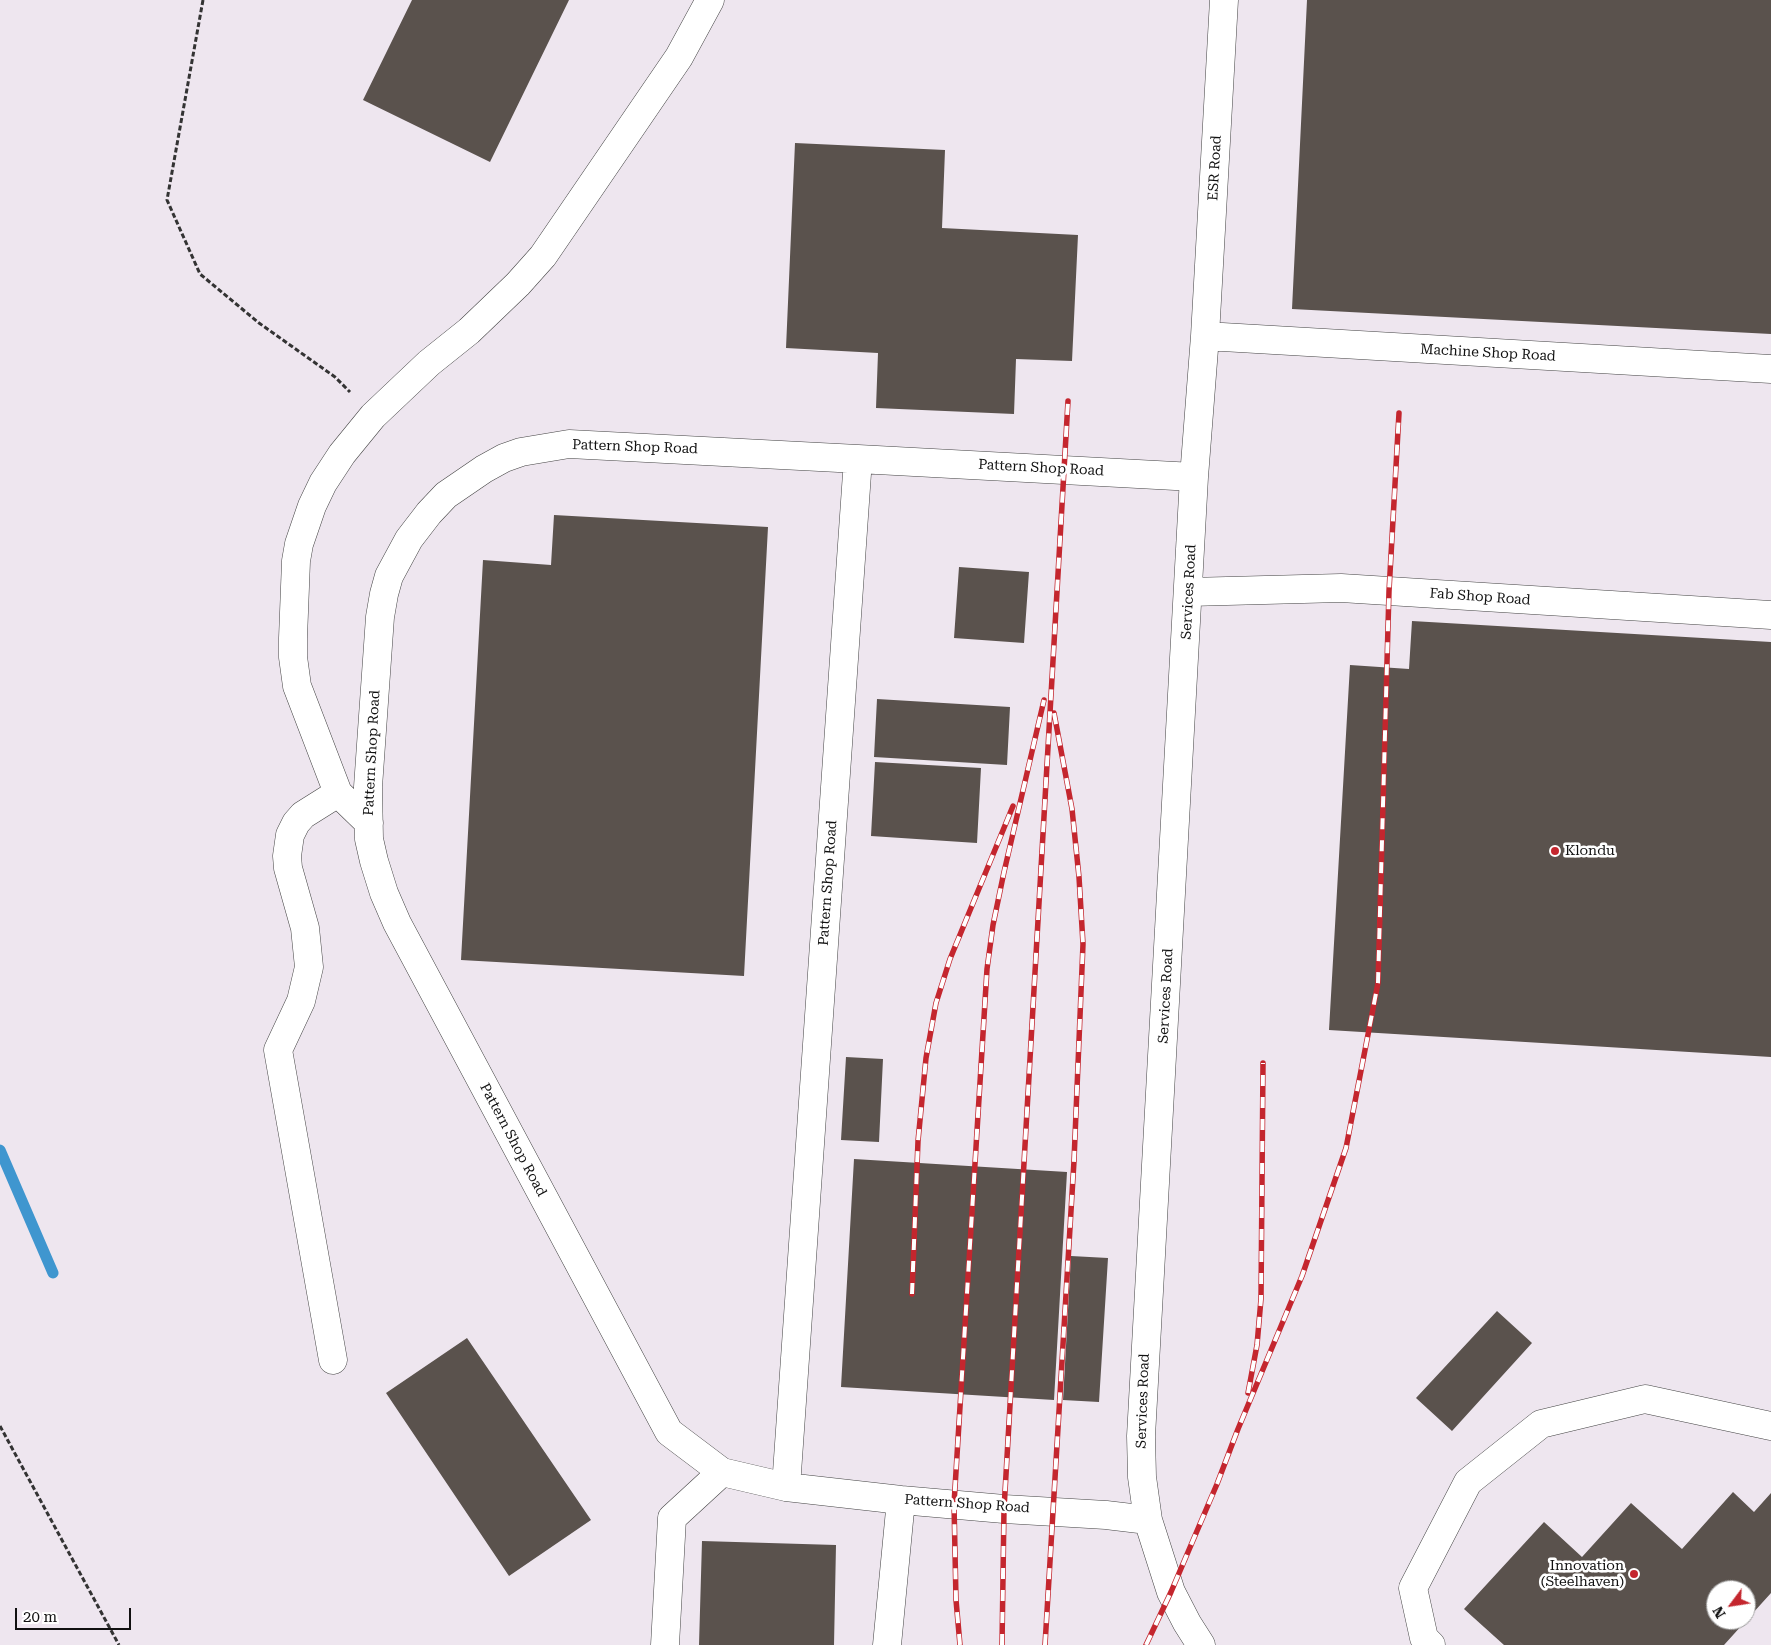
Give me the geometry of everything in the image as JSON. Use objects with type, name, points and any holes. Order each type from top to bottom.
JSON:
[{"type":"street","points":[[369,823],[338,793],[303,705],[295,673],[293,638],[296,561],[305,525],[323,483],[342,454],[373,416],[429,363],[469,331],[518,284],[543,256],[679,56],[710,0]]},
{"type":"street","name":"ESR Road","points":[[1205,336],[1224,0]]},
{"type":"street","name":"Machine Shop Road","points":[[1205,336],[1771,369]]},
{"type":"street","name":"Services Road","points":[[1201,1645],[1171,1592],[1148,1520],[1142,1477],[1141,1436],[1194,477],[1205,336]]},
{"type":"street","name":"Pattern Shop Road","points":[[1148,1520],[1106,1515],[901,1500],[786,1487],[722,1472],[669,1432],[397,922],[384,893],[374,861],[370,839],[368,787],[380,617],[389,576],[410,538],[429,513],[452,491],[504,458],[521,452],[569,444],[1194,477]]},
{"type":"street","name":"Pattern Shop Road","points":[[786,1487],[858,459]]},
{"type":"street","name":"Fab Shop Road","points":[[1189,592],[1340,588],[1771,615]]},
{"type":"street","points":[[333,1360],[278,1050],[301,1001],[310,966],[305,928],[288,868],[287,856],[290,834],[303,815],[338,793]]},
{"type":"street","points":[[1430,1645],[1424,1638],[1413,1588],[1468,1482],[1541,1424],[1645,1399],[1771,1426]]},
{"type":"street","points":[[665,1645],[672,1518],[722,1472]]},
{"type":"street","points":[[887,1645],[901,1500]]},
{"type":"path","points":[[202,0],[166,200],[200,274],[259,323],[335,377],[373,416]]},
{"type":"path","points":[[0,1426],[119,1645]]},
{"type":"shaded area","points":[[0,0],[1771,0],[1771,1645],[0,1645]]},
{"type":"building","points":[[412,0],[569,0],[490,162],[363,100]]},
{"type":"building","points":[[1307,0],[1771,0],[1771,334],[1292,309]]},
{"type":"building","points":[[795,143],[945,150],[942,228],[1078,235],[1072,361],[1016,359],[1014,414],[876,408],[878,353],[786,348]]},
{"type":"building","points":[[554,515],[768,527],[744,976],[461,960],[483,560],[551,565]]},
{"type":"building","points":[[959,567],[1029,572],[1024,643],[954,638]]},
{"type":"building","name":"Klondu","points":[[1412,621],[1771,642],[1771,1057],[1329,1030],[1350,665],[1409,669]]},
{"type":"building","points":[[877,699],[1010,707],[1007,765],[874,757]]},
{"type":"building","points":[[875,762],[981,768],[977,843],[871,836]]},
{"type":"building","points":[[846,1057],[883,1059],[879,1142],[841,1140]]},
{"type":"building","points":[[854,1159],[1067,1172],[1054,1400],[841,1387]]},
{"type":"building","points":[[1071,1256],[1108,1258],[1099,1402],[1063,1400]]},
{"type":"building","points":[[1497,1311],[1532,1343],[1452,1431],[1416,1398]]},
{"type":"building","points":[[467,1338],[591,1520],[509,1576],[386,1393]]},
{"type":"building","name":"Innovation (Steelhaven)","points":[[1733,1492],[1754,1512],[1771,1493],[1771,1593],[1756,1610],[1756,1580],[1706,1580],[1706,1630],[1738,1630],[1724,1645],[1504,1645],[1464,1609],[1544,1522],[1582,1557],[1631,1503],[1682,1549]]},
{"type":"building","points":[[702,1541],[836,1545],[834,1645],[699,1645]]},
{"type":"waterway","points":[[0,1150],[53,1273]]},
{"type":"railway","points":[[1002,1645],[1004,1509],[1068,401]]},
{"type":"railway","points":[[1146,1645],[1217,1484],[1302,1276],[1346,1148],[1378,983],[1389,591],[1399,413]]},
{"type":"railway","points":[[960,1645],[956,1600],[954,1504],[987,969],[993,925],[1004,872],[1044,700]]},
{"type":"railway","points":[[1045,1645],[1074,1161],[1083,944],[1072,809],[1054,713]]},
{"type":"railway","points":[[912,1294],[918,1141],[926,1058],[936,1003],[950,959],[1013,806]]},
{"type":"railway","points":[[1248,1393],[1257,1345],[1261,1299],[1263,1063]]},
{"type":"place","name":"Klondu","points":[[1555,851]]},
{"type":"place","name":"Innovation (Steelhaven)","points":[[1634,1574]]}]
